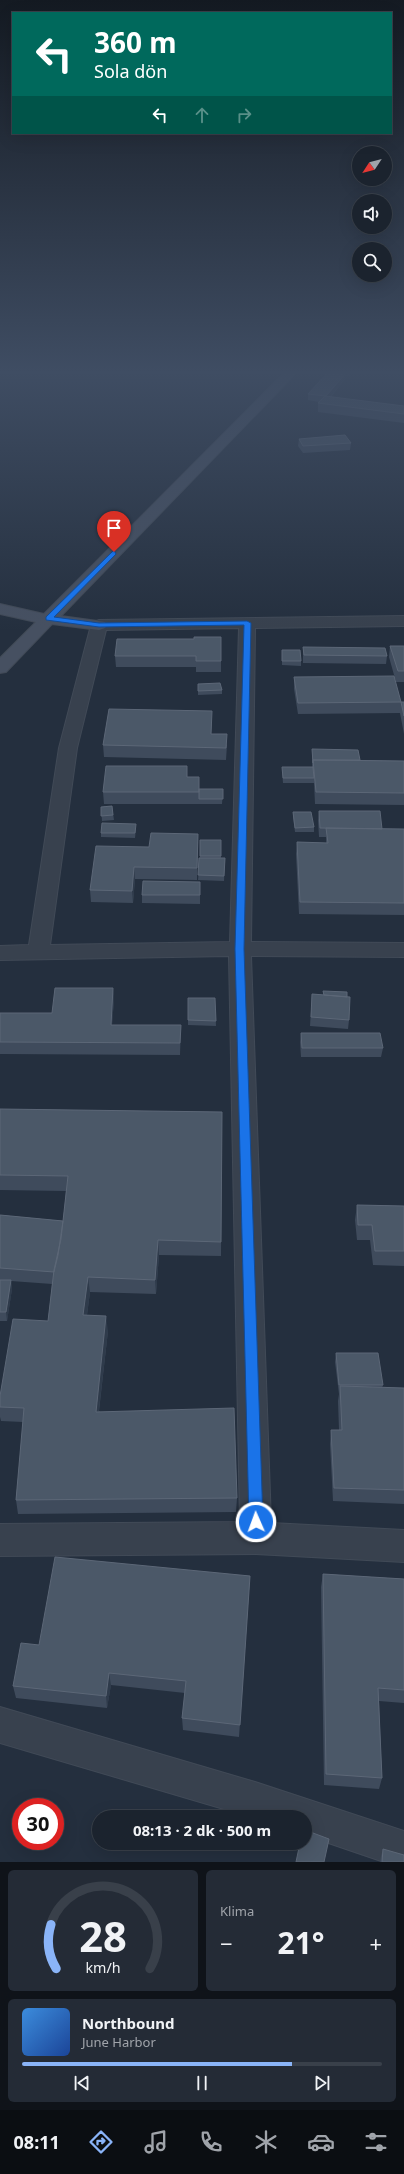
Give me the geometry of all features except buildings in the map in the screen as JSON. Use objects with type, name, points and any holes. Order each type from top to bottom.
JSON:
[{"type":"street","points":[[0,668],[206,458]]},
{"type":"street","points":[[0,649],[65,583]]},
{"type":"street","points":[[0,609],[32,617],[99,625],[404,621]]},
{"type":"street","points":[[247,623],[240,949],[256,1538]]},
{"type":"street","points":[[40,951],[68,748],[99,625]]},
{"type":"street","points":[[0,953],[40,951],[240,949],[404,950]]},
{"type":"street","points":[[0,1540],[256,1538],[404,1546]]},
{"type":"street","points":[[0,1725],[284,1810]]},
{"type":"street","points":[[312,1819],[404,1850]]},
{"type":"route","points":[[114,552],[49,619],[99,625],[247,623],[240,949],[256,1522]]}]
